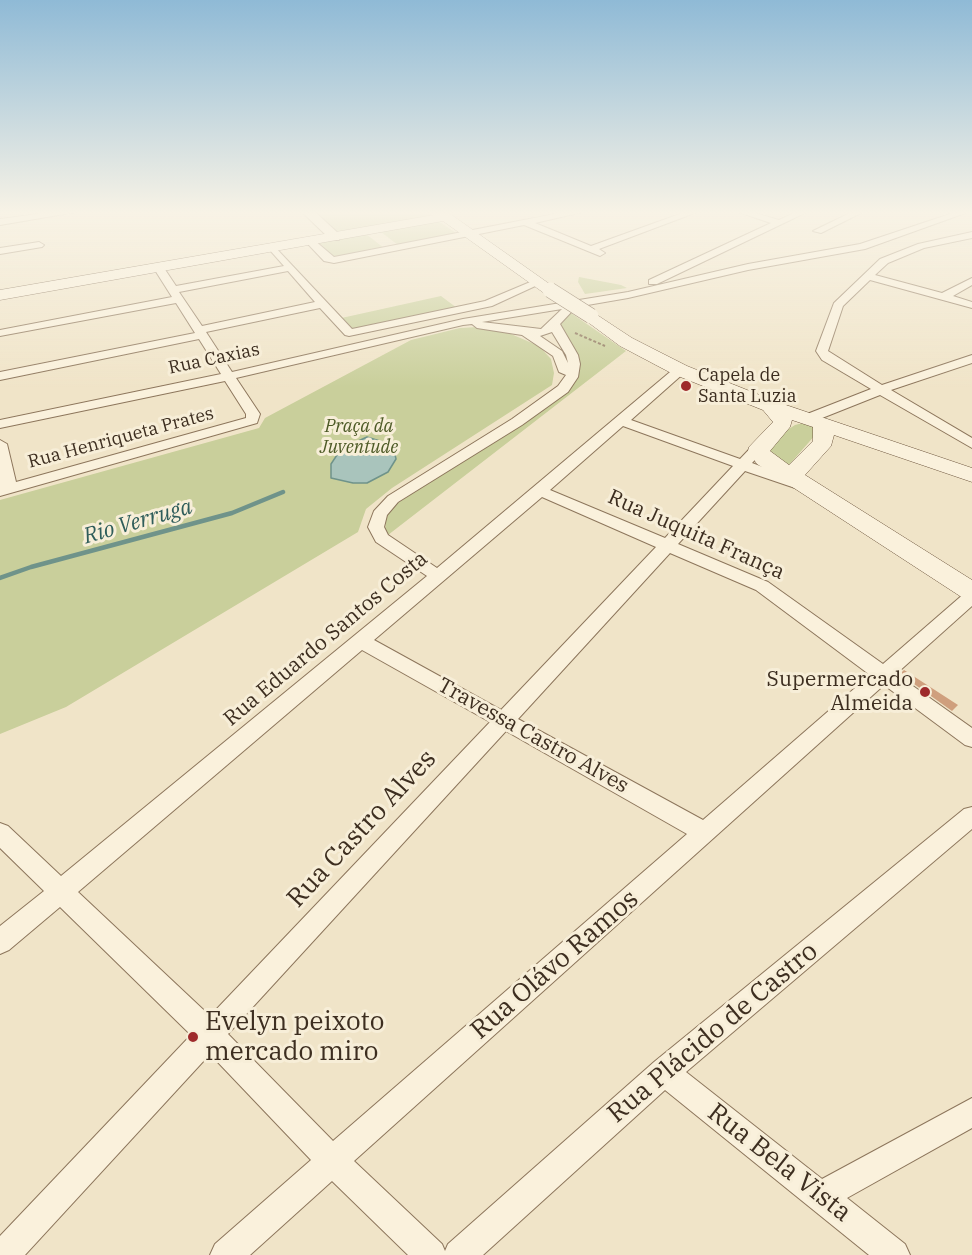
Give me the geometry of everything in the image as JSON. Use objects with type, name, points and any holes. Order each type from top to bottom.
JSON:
[{"type":"main road","points":[[0,295],[144,270]]},
{"type":"main road","points":[[520,270],[544,286],[590,309],[632,345],[680,370],[770,406],[972,475]]},
{"type":"main road","points":[[770,406],[782,418],[783,423],[759,451],[765,459],[972,594]]},
{"type":"main road","points":[[770,437],[815,422]]},
{"type":"main road","points":[[792,475],[825,442],[815,422]]},
{"type":"street","points":[[160,270],[229,375]]},
{"type":"street","points":[[0,333],[283,270]]},
{"type":"street","points":[[291,270],[350,333],[488,304],[544,286]]},
{"type":"street","points":[[590,309],[680,270],[686,277],[699,279]]},
{"type":"street","points":[[436,329],[527,310],[574,303],[590,309],[628,295],[738,270]]},
{"type":"street","points":[[876,270],[838,305],[822,351],[826,357],[883,388],[972,444]]},
{"type":"street","points":[[867,276],[972,304]]},
{"type":"street","points":[[944,297],[972,281]]},
{"type":"street","points":[[436,329],[479,325],[542,333],[574,303]]},
{"type":"street","points":[[0,376],[201,333],[322,304]]},
{"type":"street","points":[[438,576],[382,538],[376,527],[382,509],[402,493],[517,422],[562,389],[572,377],[572,355],[554,324],[542,313],[527,310]]},
{"type":"street","points":[[527,310],[520,322],[523,332],[546,344],[558,354],[565,372],[562,389]]},
{"type":"street","name":"Rua Caxias","points":[[0,424],[321,357],[436,329]]},
{"type":"street","points":[[815,422],[883,388],[972,359]]},
{"type":"street","name":"Rua Eduardo Santos Costa","points":[[0,942],[540,491],[680,370]]},
{"type":"street","name":"Rua Henriqueta Prates","points":[[5,489],[252,420],[253,414],[229,375]]},
{"type":"street","points":[[622,422],[814,491]]},
{"type":"street","name":"Rua Castro Alves","points":[[4,1255],[502,718],[770,437]]},
{"type":"street","points":[[0,444],[5,489]]},
{"type":"street","name":"Rua Juquita França","points":[[540,491],[762,586],[972,740]]},
{"type":"street","name":"Rua Olávo Ramos","points":[[226,1255],[705,833],[972,594]]},
{"type":"street","name":"Travessa Castro Alves","points":[[360,640],[705,833]]},
{"type":"street","name":"Rua Plácido de Castro","points":[[459,1255],[664,1072],[972,816]]},
{"type":"street","points":[[0,833],[210,1035],[332,1161],[431,1255]]},
{"type":"street","name":"Rua Bela Vista","points":[[664,1072],[894,1255]]},
{"type":"street","points":[[821,1196],[972,1112]]},
{"type":"green space","points":[[579,277],[627,288],[585,294],[578,282]]},
{"type":"green space","points":[[441,296],[457,308],[350,330],[337,319]]},
{"type":"green space","points":[[568,311],[626,351],[388,535],[385,529],[387,513],[396,504],[541,409],[576,369],[557,327]]},
{"type":"green space","name":"Praça da Juventude","points":[[478,327],[511,334],[539,346],[551,359],[554,373],[552,385],[392,488],[366,509],[358,532],[66,707],[0,734],[0,500],[259,428],[265,418],[411,340],[460,328]]},
{"type":"green space","points":[[803,423],[814,426],[816,434],[789,465],[769,458],[769,442],[795,425]]},
{"type":"water","points":[[367,437],[386,443],[394,450],[396,459],[388,472],[367,483],[353,483],[331,478],[331,464],[341,449]]},
{"type":"building","points":[[904,670],[958,705],[952,711],[900,674]]},
{"type":"waterway","name":"Rio Verruga","points":[[0,578],[31,567],[232,513],[283,492]]},
{"type":"place","name":"Capela de Santa Luzia","points":[[686,386]]},
{"type":"place","name":"Supermercado Almeida","points":[[925,692]]},
{"type":"place","name":"Evelyn peixoto mercado miro","points":[[193,1037]]}]
